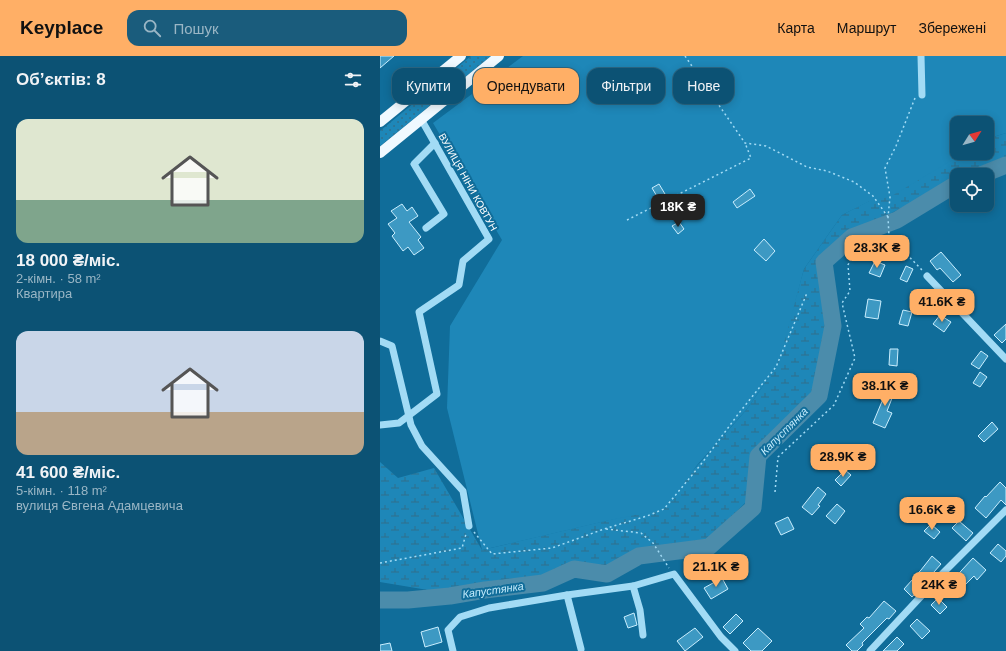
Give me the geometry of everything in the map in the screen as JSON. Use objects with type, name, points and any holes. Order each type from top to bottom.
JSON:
[{"type":"main road","points":[[380,122],[461,56]]},
{"type":"main road","points":[[380,153],[499,56]]},
{"type":"street","points":[[920,56],[922,95]]},
{"type":"street","name":"ВУЛИЦЯ НІНИ КОВТУН","points":[[380,425],[399,423],[437,394],[418,312],[459,285],[463,261],[489,239],[421,119]]},
{"type":"street","points":[[426,228],[444,214],[414,164],[435,143]]},
{"type":"street","points":[[927,276],[1006,360]]},
{"type":"street","points":[[380,341],[392,346],[411,425],[422,446],[463,491],[469,526]]},
{"type":"street","points":[[870,651],[940,576],[1006,510]]},
{"type":"street","points":[[453,651],[448,630],[460,617],[489,608],[633,586],[674,574],[721,637],[735,651]]},
{"type":"street","points":[[633,586],[640,610],[642,635]]},
{"type":"street","points":[[567,595],[581,649]]},
{"type":"path","points":[[627,220],[751,158],[745,143],[685,56]]},
{"type":"path","points":[[922,95],[915,97],[896,146],[885,168],[890,197],[888,217],[889,236],[927,276]]},
{"type":"path","points":[[745,143],[766,146],[807,167],[827,171],[854,182],[873,196],[888,217]]},
{"type":"path","points":[[775,492],[778,457],[834,405],[855,358],[842,303],[850,291],[848,265],[854,252],[872,239],[889,236]]},
{"type":"path","points":[[469,526],[492,554],[552,548],[664,509],[702,463],[739,413],[776,367],[807,293]]},
{"type":"path","points":[[380,563],[462,548],[469,526]]},
{"type":"path","points":[[604,529],[641,533],[652,543],[662,558]]},
{"type":"green space","points":[[471,56],[491,56],[476,68],[473,68],[473,71],[465,77],[465,68],[456,68]]},
{"type":"green space","points":[[523,56],[1006,56],[1006,133],[994,137],[994,116],[950,116],[950,160],[952,160],[890,197],[870,201],[842,215],[804,269],[780,358],[776,367],[747,409],[698,464],[664,509],[482,550],[447,408],[450,326],[502,240],[433,123],[459,104],[465,104],[465,99],[473,93],[473,104],[579,104],[579,68],[507,68]]},
{"type":"green space","points":[[413,104],[432,104],[380,146],[380,131]]},
{"type":"green space","points":[[1006,133],[1006,158],[982,168],[950,168],[950,183],[874,222],[849,231],[818,257],[826,321],[817,387],[752,456],[746,502],[707,541],[639,549],[605,568],[573,561],[539,578],[503,579],[446,593],[380,582],[380,462],[398,478],[434,468],[482,550],[660,508],[747,409],[776,367],[804,269],[842,215],[950,159],[950,160],[994,160],[994,137]]},
{"type":"building","points":[[380,56],[394,56],[380,68]]},
{"type":"building","points":[[659,184],[665,194],[658,198],[652,188]]},
{"type":"building","points":[[750,189],[755,196],[737,208],[733,202]]},
{"type":"building","points":[[402,204],[407,211],[412,207],[418,216],[409,222],[421,237],[418,240],[424,248],[414,255],[408,247],[403,251],[392,236],[395,233],[388,224],[397,218],[391,211]]},
{"type":"building","points":[[679,222],[684,229],[678,234],[672,226]]},
{"type":"building","points":[[764,239],[775,251],[766,261],[754,250]]},
{"type":"building","points":[[941,252],[961,275],[953,282],[940,268],[937,270],[930,261]]},
{"type":"building","points":[[875,261],[885,265],[880,277],[869,273]]},
{"type":"building","points":[[906,266],[913,269],[907,282],[900,279]]},
{"type":"building","points":[[868,299],[881,301],[878,319],[865,317]]},
{"type":"building","points":[[903,310],[912,312],[908,326],[899,324]]},
{"type":"building","points":[[940,315],[951,322],[944,332],[933,324]]},
{"type":"building","points":[[1006,324],[1006,339],[1002,343],[994,335]]},
{"type":"building","points":[[890,349],[898,349],[897,366],[889,365]]},
{"type":"building","points":[[981,351],[988,356],[979,369],[971,364]]},
{"type":"building","points":[[980,372],[987,377],[980,387],[973,383]]},
{"type":"building","points":[[887,384],[896,388],[887,411],[892,413],[885,428],[873,423],[883,399],[881,398]]},
{"type":"building","points":[[992,422],[998,429],[984,442],[978,436]]},
{"type":"building","points":[[861,448],[868,454],[857,466],[850,460]]},
{"type":"building","points":[[845,470],[851,475],[841,486],[835,480]]},
{"type":"building","points":[[1000,482],[1006,488],[1006,505],[1001,500],[986,518],[975,508]]},
{"type":"building","points":[[818,487],[826,494],[818,505],[820,506],[812,515],[802,507]]},
{"type":"building","points":[[837,504],[845,511],[835,524],[826,516]]},
{"type":"building","points":[[788,517],[794,529],[781,535],[775,523]]},
{"type":"building","points":[[959,521],[973,533],[966,541],[952,528]]},
{"type":"building","points":[[931,524],[940,532],[934,539],[924,531]]},
{"type":"building","points":[[998,544],[1006,551],[1006,556],[1001,562],[990,553]]},
{"type":"building","points":[[932,556],[941,564],[912,597],[904,589]]},
{"type":"building","points":[[973,558],[986,570],[977,580],[974,576],[959,591],[950,583]]},
{"type":"building","points":[[722,578],[728,589],[711,599],[704,588]]},
{"type":"building","points":[[938,598],[947,607],[940,614],[931,605]]},
{"type":"building","points":[[884,601],[896,611],[862,643],[863,645],[857,651],[852,651],[846,645],[864,628],[860,624],[867,617],[869,618]]},
{"type":"building","points":[[634,613],[637,625],[628,628],[624,617]]},
{"type":"building","points":[[736,614],[743,621],[730,634],[723,627]]},
{"type":"building","points":[[917,619],[930,631],[922,639],[910,626]]},
{"type":"building","points":[[438,627],[442,642],[425,647],[421,632]]},
{"type":"building","points":[[695,628],[703,637],[685,651],[677,641]]},
{"type":"building","points":[[758,628],[772,641],[762,651],[751,651],[743,643]]},
{"type":"building","points":[[897,637],[904,644],[897,651],[883,651]]},
{"type":"building","points":[[390,643],[392,651],[380,651],[380,645]]},
{"type":"waterway","name":"Капустянка","points":[[994,170],[1006,165]]},
{"type":"waterway","name":"Капустянка","points":[[380,600],[408,600],[450,596],[543,583],[574,569],[607,574],[639,556],[709,547],[753,508],[758,456],[819,396],[833,326],[824,262],[852,237],[897,220],[950,188]]}]
